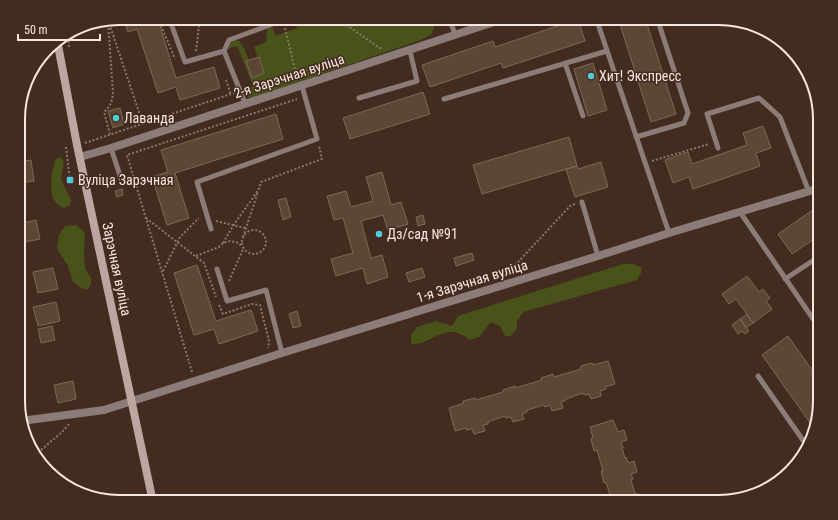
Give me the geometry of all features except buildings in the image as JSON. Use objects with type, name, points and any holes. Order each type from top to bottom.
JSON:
[{"type":"street","name":"2-я Зарэчная вуліца","points":[[80,157],[410,51],[484,25]]},
{"type":"street","name":"Зарэчная вуліца","points":[[58,47],[80,157],[152,495]]},
{"type":"street","name":"1-я Зарэчная вуліца","points":[[28,421],[104,410],[669,233],[813,190]]},
{"type":"lane","points":[[172,25],[185,62],[224,51]]},
{"type":"lane","points":[[245,103],[224,51],[229,40],[270,25]]},
{"type":"lane","points":[[452,25],[455,34]]},
{"type":"lane","points":[[598,25],[669,233]]},
{"type":"lane","points":[[636,137],[684,123],[688,113],[659,25]]},
{"type":"lane","points":[[359,98],[417,81],[410,51]]},
{"type":"lane","points":[[444,99],[607,51]]},
{"type":"lane","points":[[565,63],[583,116]]},
{"type":"lane","points":[[211,229],[197,182],[317,139],[300,86]]},
{"type":"lane","points":[[718,148],[707,114],[759,98],[780,116],[808,192]]},
{"type":"lane","points":[[111,148],[122,182]]},
{"type":"lane","points":[[582,202],[598,256]]},
{"type":"lane","points":[[740,212],[813,319]]},
{"type":"lane","points":[[786,279],[813,261]]},
{"type":"lane","points":[[217,268],[228,301],[266,290],[282,353]]},
{"type":"lane","points":[[758,376],[804,441]]},
{"type":"path","points":[[194,60],[199,25]]},
{"type":"path","points":[[287,25],[300,86]]},
{"type":"path","points":[[347,25],[361,36],[394,56]]},
{"type":"path","points":[[108,26],[113,93],[112,102],[109,108],[104,112],[110,134]]},
{"type":"path","points":[[110,26],[143,124]]},
{"type":"path","points":[[83,143],[241,91]]},
{"type":"path","points":[[189,361],[127,155],[297,99]]},
{"type":"path","points":[[224,292],[243,248],[242,240],[245,228],[260,189],[261,182],[322,159],[317,139]]},
{"type":"path","points":[[645,164],[715,142]]},
{"type":"path","points":[[66,147],[70,180]]},
{"type":"path","points":[[196,256],[219,248],[260,189]]},
{"type":"path","points":[[510,283],[507,274],[570,206],[582,202]]},
{"type":"path","points":[[162,272],[180,237],[205,211]]},
{"type":"path","points":[[207,218],[245,228]]},
{"type":"path","points":[[247,225],[249,231]]},
{"type":"path","points":[[223,243],[230,241],[239,243],[248,252],[256,254],[265,246],[265,238],[256,230],[249,231],[242,240]]},
{"type":"path","points":[[40,451],[61,433],[77,414]]},
{"type":"green space","points":[[297,25],[435,25],[431,35],[418,41],[252,98],[248,97],[245,91],[253,86],[239,50],[236,46],[228,49],[226,48],[235,40],[239,41],[249,60],[246,62],[252,78],[264,73],[254,47],[266,42],[267,28],[272,27],[276,36],[297,28]]},
{"type":"green space","points":[[61,157],[64,162],[61,179],[71,200],[70,205],[64,208],[58,205],[54,200],[51,186],[52,172],[56,159]]},
{"type":"green space","points":[[76,225],[85,233],[85,268],[91,278],[91,284],[88,289],[83,289],[73,282],[68,266],[57,247],[59,235],[65,226]]},
{"type":"green space","points":[[623,264],[633,264],[642,268],[637,280],[523,312],[517,321],[517,328],[511,336],[505,336],[500,326],[491,322],[479,337],[470,340],[456,333],[447,332],[422,343],[411,344],[411,335],[417,327],[436,321],[452,326],[458,316]]},
{"type":"place","name":"Хит! Экспресс","points":[[591,76]]},
{"type":"place","name":"Лаванда","points":[[116,118]]},
{"type":"place","name":"Вуліца Зарэчная","points":[[70,180]]},
{"type":"place","name":"Дз/сад №91","points":[[379,234]]}]
